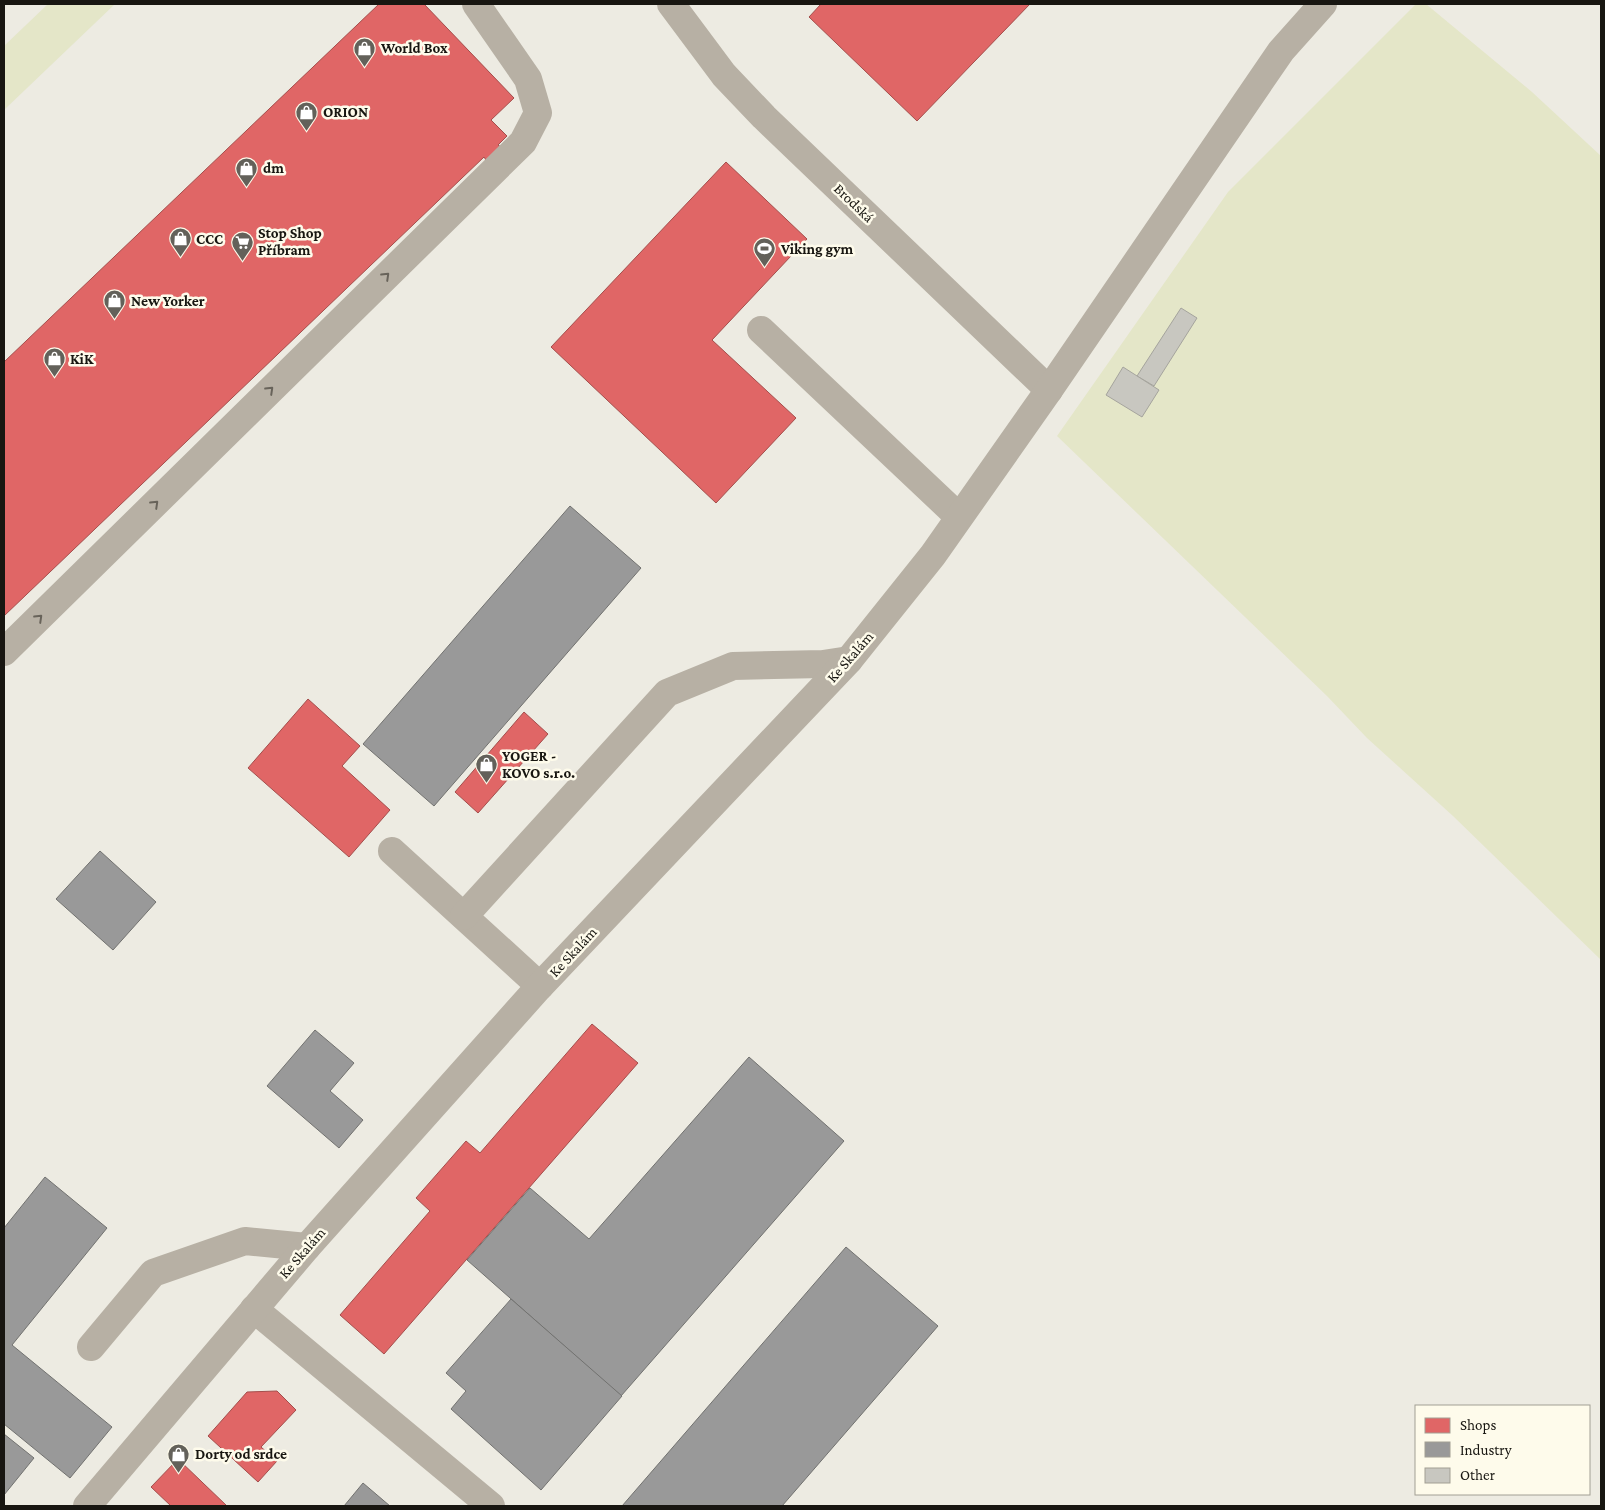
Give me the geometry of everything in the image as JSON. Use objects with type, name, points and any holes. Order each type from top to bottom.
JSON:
[{"type":"street","points":[[4,652],[523,142],[538,113],[528,79],[476,4]]},
{"type":"street","name":"Brodská","points":[[671,4],[724,75],[764,117],[1049,390]]},
{"type":"street","name":"Ke Skalám","points":[[87,1506],[307,1247],[540,986],[849,660],[933,555],[1049,390],[1281,51],[1323,4]]},
{"type":"street","points":[[760,330],[959,518]]},
{"type":"street","points":[[464,916],[667,693],[733,666],[823,664],[849,660]]},
{"type":"street","points":[[392,850],[540,986]]},
{"type":"street","points":[[91,1347],[153,1273],[246,1241],[307,1247]]},
{"type":"street","points":[[254,1310],[490,1506]]},
{"type":"green space","points":[[48,4],[115,4],[4,110],[4,46]]},
{"type":"green space","points":[[1416,4],[1426,4],[1532,92],[1601,156],[1601,960],[1453,816],[1367,738],[1327,696],[1057,436],[1228,192]]},
{"type":"building: Shops","name":"Stop Shop Příbram","points":[[379,4],[424,4],[514,98],[491,120],[507,136],[498,145],[501,147],[486,160],[484,157],[4,616],[4,362]]},
{"type":"building: Shops","points":[[821,4],[1030,4],[917,121],[809,17]]},
{"type":"building: Shops","points":[[726,162],[807,239],[712,340],[796,418],[716,503],[551,347]]},
{"type":"building: Shops","points":[[308,699],[360,746],[342,766],[390,810],[349,857],[248,768]]},
{"type":"building: Shops","points":[[524,712],[548,734],[478,813],[455,792]]},
{"type":"building: Shops","points":[[592,1024],[638,1063],[384,1354],[340,1315],[430,1211],[416,1198],[466,1141],[480,1153]]},
{"type":"building: Shops","points":[[277,1391],[296,1410],[261,1447],[277,1461],[258,1482],[208,1436],[247,1392]]},
{"type":"building: Shops","name":"Dorty od srdce","points":[[178,1459],[227,1506],[171,1506],[151,1487]]},
{"type":"building: Industry","points":[[570,506],[641,568],[434,806],[363,744]]},
{"type":"building: Industry","points":[[100,851],[156,902],[113,950],[56,899]]},
{"type":"building: Industry","points":[[315,1030],[354,1063],[330,1091],[363,1120],[339,1148],[267,1086]]},
{"type":"building: Industry","points":[[749,1057],[844,1141],[621,1396],[467,1260],[530,1188],[589,1239]]},
{"type":"building: Industry","points":[[45,1177],[107,1228],[12,1345],[112,1427],[70,1478],[4,1424],[4,1228]]},
{"type":"building: Industry","points":[[846,1247],[938,1326],[782,1506],[622,1506]]},
{"type":"building: Industry","points":[[511,1299],[622,1396],[541,1490],[451,1409],[466,1391],[446,1373]]},
{"type":"building: Industry","points":[[4,1434],[34,1458],[4,1495]]},
{"type":"building: Industry","points":[[363,1483],[390,1506],[344,1506]]},
{"type":"building: Other","points":[[1181,308],[1197,318],[1154,386],[1137,376]]},
{"type":"building: Other","points":[[1123,367],[1159,390],[1142,417],[1106,395]]},
{"type":"place","name":"World Box","points":[[365,67]]},
{"type":"place","name":"ORION","points":[[307,131]]},
{"type":"place","name":"dm","points":[[247,187]]},
{"type":"place","name":"CCC","points":[[180,258]]},
{"type":"place","name":"Stop Shop Příbram","points":[[242,261]]},
{"type":"place","name":"Viking gym","points":[[765,268]]},
{"type":"place","name":"New Yorker","points":[[115,320]]},
{"type":"place","name":"KiK","points":[[54,378]]},
{"type":"place","name":"YOGER - KOVO s.r.o.","points":[[486,784]]},
{"type":"place","name":"Dorty od srdce","points":[[179,1473]]}]
